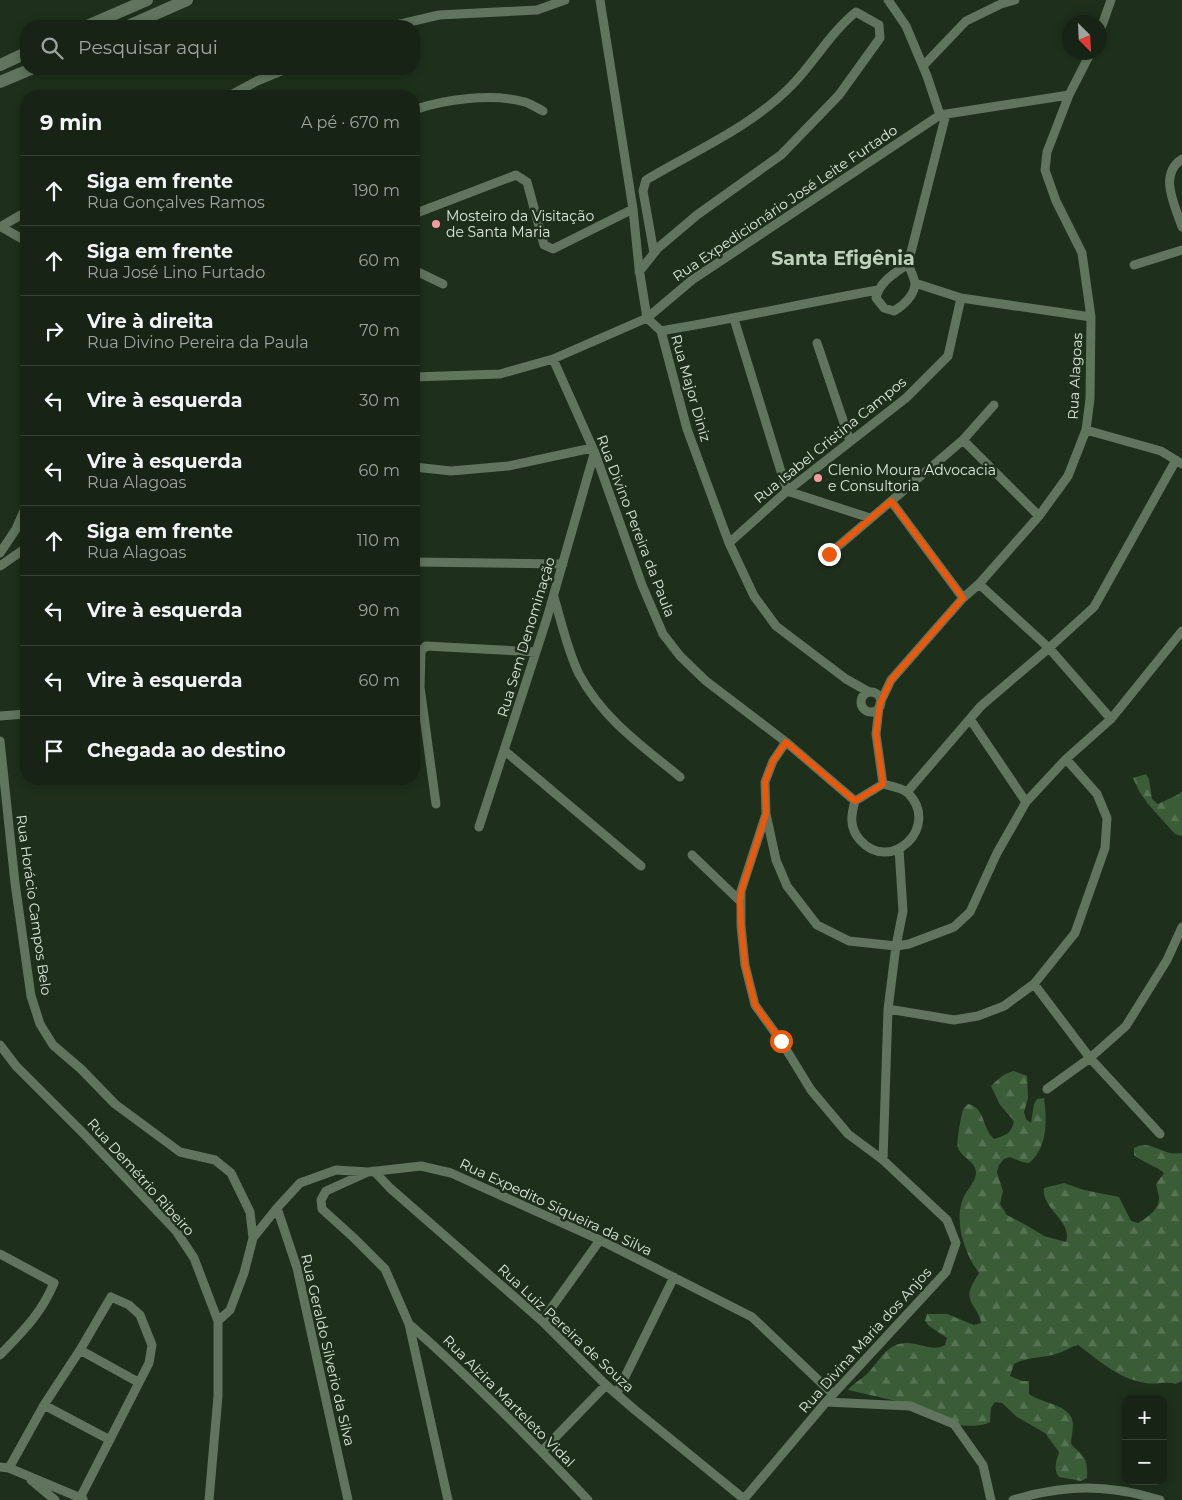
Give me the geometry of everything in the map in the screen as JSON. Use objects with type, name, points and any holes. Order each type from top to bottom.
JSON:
[{"type":"main road","points":[[101,20],[147,0]]},
{"type":"main road","points":[[141,20],[186,0]]},
{"type":"main road","points":[[0,65],[20,56]]},
{"type":"main road","points":[[0,82],[20,74]]},
{"type":"street","points":[[418,20],[439,15],[537,10],[564,0]]},
{"type":"street","points":[[600,0],[633,209],[639,272],[647,318]]},
{"type":"street","points":[[888,0],[906,26],[943,115],[908,264],[915,283],[912,293],[903,305],[894,311],[884,308],[876,298],[878,290],[888,278],[908,264]]},
{"type":"street","points":[[923,66],[966,21],[1001,4],[1015,0]]},
{"type":"street","points":[[1106,15],[1111,0]]},
{"type":"street","points":[[639,272],[658,248],[698,215],[781,155],[839,95],[880,38],[879,25],[856,12],[844,22],[793,84],[753,119],[646,180],[644,191],[654,253]]},
{"type":"street","name":"Rua Alagoas","points":[[883,784],[876,734],[880,705],[891,680],[1039,516],[1068,476],[1086,430],[1090,399],[1092,317],[1082,253],[1056,201],[1045,170],[1047,152],[1069,96],[1087,60]]},
{"type":"street","points":[[240,90],[272,75]]},
{"type":"street","points":[[943,115],[1069,96]]},
{"type":"street","points":[[420,108],[460,100],[495,98],[525,102],[542,111]]},
{"type":"street","name":"Rua Expedicionário José Leite Furtado","points":[[420,377],[500,374],[553,359],[647,318],[692,280],[943,115]]},
{"type":"street","points":[[1182,159],[1172,169],[1168,179],[1182,227]]},
{"type":"street","points":[[420,212],[516,175],[528,182],[544,245],[553,249],[633,209]]},
{"type":"street","points":[[20,216],[1,227],[20,238]]},
{"type":"street","points":[[1134,265],[1182,250]]},
{"type":"street","points":[[420,273],[443,284]]},
{"type":"street","points":[[915,283],[961,298],[1092,317]]},
{"type":"street","points":[[661,331],[734,319],[784,307],[878,290]]},
{"type":"street","name":"Rua Isabel Cristina Campos","points":[[729,543],[787,491],[906,398],[948,356],[961,298]]},
{"type":"street","name":"Rua Major Diniz","points":[[647,318],[661,331],[687,429],[729,543],[754,596],[776,626],[846,679],[871,692]]},
{"type":"street","points":[[734,319],[787,491],[870,518]]},
{"type":"street","points":[[817,343],[850,441]]},
{"type":"street","name":"Rua Divino Pereira da Paula","points":[[553,359],[593,451],[642,585],[663,634],[680,656],[706,681],[786,742],[855,801]]},
{"type":"street","points":[[829,554],[963,440],[994,405]]},
{"type":"street","points":[[907,792],[981,706],[1094,607],[1179,462],[1161,451],[1086,430]]},
{"type":"street","points":[[963,440],[1039,516]]},
{"type":"street","points":[[420,468],[451,471],[508,466],[593,451]]},
{"type":"street","name":"Rua Sem Denominação","points":[[479,827],[554,597],[593,451]]},
{"type":"street","points":[[891,501],[963,598]]},
{"type":"street","points":[[0,553],[20,520]]},
{"type":"street","points":[[0,566],[20,552]]},
{"type":"street","points":[[420,562],[563,564]]},
{"type":"street","points":[[979,584],[1049,648],[1110,718]]},
{"type":"street","points":[[554,597],[579,673],[598,704],[617,726],[680,777]]},
{"type":"street","points":[[786,742],[773,761],[765,782],[766,814],[776,860],[787,886],[817,925],[848,941],[896,946],[909,944],[954,927],[970,912],[997,854],[1026,802],[1066,759],[1110,718],[1182,631]]},
{"type":"street","points":[[436,804],[420,687],[421,651],[426,646],[536,652]]},
{"type":"street","name":"Rua Major Diniz","points":[[846,679],[863,707]]},
{"type":"street","name":"Rua Alagoas","points":[[871,692],[891,680]]},
{"type":"street","points":[[871,692],[879,696],[880,705],[873,711],[863,707],[862,696],[871,692]]},
{"type":"street","name":"Rua Alagoas","points":[[863,707],[876,734]]},
{"type":"street","points":[[0,716],[20,714]]},
{"type":"street","points":[[970,720],[1026,802]]},
{"type":"street","name":"Rua Horácio Campos Belo","points":[[0,741],[15,883],[31,996],[40,1024],[53,1045],[81,1069],[115,1104],[180,1152],[215,1160],[231,1173],[250,1212],[252,1238],[244,1273],[230,1310],[218,1321]]},
{"type":"street","points":[[505,752],[641,866]]},
{"type":"street","points":[[888,1009],[954,1020],[978,1016],[1004,1006],[1034,984],[1075,933],[1104,848],[1107,818],[1097,794],[1066,759]]},
{"type":"street","points":[[883,784],[907,792],[917,805],[919,822],[913,838],[899,849],[882,852],[866,847],[854,834],[850,817],[855,801],[883,784]]},
{"type":"street","name":"Rua Divina Maria dos Anjos","points":[[741,1500],[833,1394],[946,1272],[956,1243],[947,1220],[883,1160],[848,1134],[811,1090],[781,1041],[755,1005],[745,965],[740,901],[741,892],[766,814]]},
{"type":"street","points":[[883,1160],[888,1009],[896,946],[903,911],[899,849]]},
{"type":"street","points":[[692,854],[740,901]]},
{"type":"street","points":[[1047,1089],[1090,1058],[1126,1026],[1167,960],[1182,927]]},
{"type":"street","points":[[1034,984],[1090,1058],[1160,1134]]},
{"type":"street","name":"Rua Demétrio Ribeiro","points":[[0,1045],[16,1066],[176,1231],[194,1258],[218,1321],[218,1396],[208,1500]]},
{"type":"street","name":"Rua Expedito Siqueira da Silva","points":[[252,1238],[300,1183],[336,1170],[371,1172],[421,1166],[451,1173],[600,1240],[752,1317],[833,1394]]},
{"type":"street","points":[[371,1172],[326,1192],[321,1200],[322,1209],[385,1269],[409,1324],[448,1500]]},
{"type":"street","name":"Rua Luiz Pereira de Souza","points":[[371,1172],[542,1321],[616,1394],[741,1500]]},
{"type":"street","name":"Rua Geraldo Silverio da Silva","points":[[277,1208],[297,1268],[348,1500]]},
{"type":"street","points":[[542,1321],[600,1240]]},
{"type":"street","points":[[0,1254],[54,1283],[46,1303],[30,1324],[0,1355]]},
{"type":"street","points":[[616,1394],[674,1277]]},
{"type":"street","points":[[111,1297],[129,1305],[140,1315],[152,1345],[149,1363],[82,1499],[4,1468],[80,1350],[111,1297]]},
{"type":"street","name":"Rua Alzira Marteleto Vidal","points":[[409,1324],[449,1359],[542,1451],[588,1500]]},
{"type":"street","points":[[80,1350],[138,1382]]},
{"type":"street","points":[[542,1451],[606,1385]]},
{"type":"street","points":[[826,1402],[910,1406],[954,1424],[984,1465],[992,1500]]},
{"type":"street","points":[[44,1405],[110,1440]]},
{"type":"street","points":[[25,1475],[54,1500]]},
{"type":"street","points":[[1013,1500],[1058,1490],[1101,1487],[1136,1493],[1160,1500]]},
{"type":"green space","points":[[1146,774],[1149,779],[1152,799],[1158,804],[1182,791],[1182,836],[1175,834],[1139,791],[1133,778]]},
{"type":"green space","points":[[1014,1071],[1027,1076],[1028,1098],[1024,1112],[1026,1119],[1031,1123],[1034,1104],[1037,1099],[1044,1098],[1046,1124],[1040,1149],[1029,1163],[1010,1157],[1004,1159],[999,1165],[997,1172],[1003,1191],[1000,1204],[1007,1215],[1044,1236],[1066,1242],[1067,1235],[1061,1221],[1047,1202],[1044,1188],[1064,1183],[1084,1190],[1119,1197],[1131,1221],[1138,1223],[1149,1216],[1155,1209],[1159,1201],[1156,1184],[1164,1173],[1134,1155],[1134,1148],[1148,1145],[1170,1153],[1182,1153],[1182,1381],[1175,1384],[1135,1381],[1109,1368],[1078,1345],[1056,1354],[1014,1364],[1010,1376],[1022,1381],[1029,1381],[1029,1394],[1056,1405],[1072,1418],[1071,1444],[1085,1459],[1087,1466],[1087,1478],[1081,1481],[1059,1477],[1056,1462],[1059,1452],[1045,1433],[1017,1417],[1002,1403],[995,1402],[991,1408],[990,1422],[987,1424],[956,1425],[905,1403],[848,1390],[869,1372],[885,1353],[894,1346],[912,1343],[936,1348],[945,1345],[947,1338],[929,1326],[925,1321],[927,1314],[947,1314],[974,1325],[981,1323],[971,1303],[969,1294],[979,1273],[969,1256],[960,1226],[961,1205],[976,1172],[973,1165],[958,1148],[958,1135],[963,1110],[968,1104],[974,1106],[981,1113],[987,1129],[994,1139],[1010,1131],[1014,1121],[1000,1105],[991,1086],[1004,1075]]},
{"type":"place","name":"Mosteiro da Visitação de Santa Maria","points":[[436,224]]},
{"type":"place","name":"Clenio Moura Advocacia e Consultoria","points":[[818,478]]},
{"type":"district","name":"Santa Efigênia","points":[[843,258]]},
{"type":"route","points":[[781,1041],[755,1005],[745,965],[740,901],[741,892],[766,814],[765,782],[773,761],[786,742],[855,801],[883,784],[876,734],[880,704],[891,680],[963,598],[891,501],[829,554]]}]
